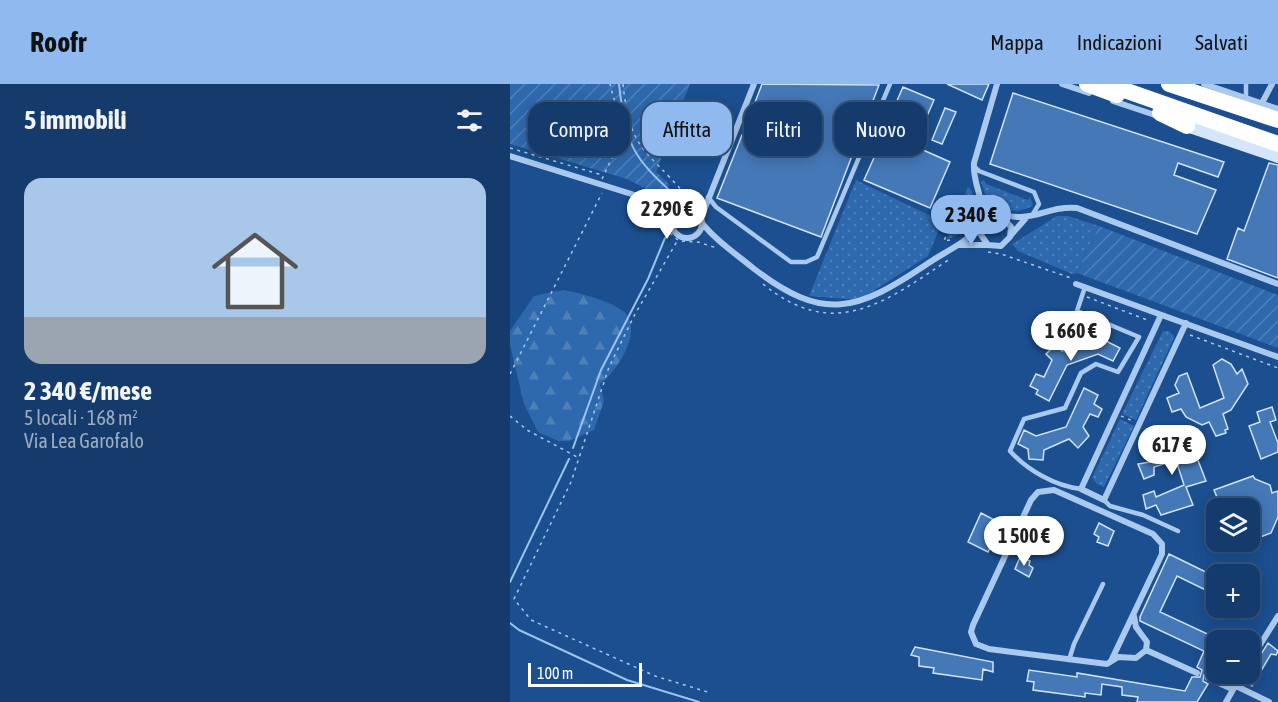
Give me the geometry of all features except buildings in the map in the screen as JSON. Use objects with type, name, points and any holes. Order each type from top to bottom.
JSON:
[{"type":"highway","points":[[1087,84],[1129,99],[1187,126]]},
{"type":"highway","points":[[1107,84],[1278,144]]},
{"type":"highway","points":[[1135,84],[1278,132]]},
{"type":"highway","points":[[1169,84],[1278,120]]},
{"type":"street","points":[[693,236],[699,231],[708,197],[754,84]]},
{"type":"street","points":[[986,248],[980,238],[982,201],[975,182],[974,163],[998,84]]},
{"type":"street","points":[[1062,84],[1278,157]]},
{"type":"street","points":[[1204,84],[1278,109]]},
{"type":"street","points":[[1262,103],[1272,84]]},
{"type":"street","points":[[510,156],[602,187],[686,209],[701,220],[715,239],[780,288],[802,299],[826,305],[854,303],[878,296],[969,238],[988,216],[1031,215],[1061,207],[1084,210],[1278,284]]},
{"type":"street","points":[[671,229],[673,217],[686,209],[698,206],[708,197]]},
{"type":"street","points":[[982,201],[1011,227],[1010,237]]},
{"type":"street","points":[[653,202],[666,213],[671,229],[679,238],[693,236],[715,239]]},
{"type":"street","points":[[957,245],[986,248],[1001,246],[1031,215]]},
{"type":"street","points":[[1077,282],[1278,357]]},
{"type":"street","points":[[1161,315],[1081,489],[1104,500],[1186,323]]},
{"type":"street","points":[[1111,661],[1162,554],[1162,544],[1158,538],[1054,490],[1038,492],[1031,500],[971,632],[976,644],[982,648],[1103,665],[1125,656],[1136,658],[1146,650],[1147,642],[1134,616]]},
{"type":"street","points":[[1260,645],[1278,616]]},
{"type":"street","points":[[1123,635],[1132,631],[1142,633]]},
{"type":"street","points":[[1119,643],[1125,656]]},
{"type":"street","points":[[1146,650],[1197,673]]},
{"type":"street","points":[[1225,684],[1269,702]]},
{"type":"street","points":[[1226,702],[1235,684]]},
{"type":"lane","points":[[708,197],[716,207],[791,262],[806,262],[817,257],[890,84]]},
{"type":"lane","points":[[1246,84],[1246,98]]},
{"type":"lane","points":[[974,163],[976,169],[1034,192],[1039,204],[1031,215]]},
{"type":"lane","points":[[975,182],[979,176],[989,175]]},
{"type":"lane","points":[[1081,489],[1060,484],[1021,463],[1010,451],[1024,419],[1065,408],[1081,373],[1096,364],[1119,372],[1140,337],[1077,311],[1086,287]]},
{"type":"lane","points":[[1104,500],[1110,506],[1143,515],[1178,531]]},
{"type":"lane","points":[[1069,660],[1074,644],[1103,584]]},
{"type":"path","points":[[510,374],[602,187],[603,176],[617,147],[612,127],[615,103],[610,84]]},
{"type":"path","points":[[623,84],[632,133],[638,145],[652,162],[684,192]]},
{"type":"path","points":[[510,148],[603,176]]},
{"type":"path","points":[[602,187],[596,190],[602,187]]},
{"type":"path","points":[[602,187],[610,195]]},
{"type":"path","points":[[950,240],[944,242],[954,216]]},
{"type":"path","points":[[671,229],[679,238],[706,243],[722,251]]},
{"type":"path","points":[[679,238],[609,367],[571,482],[514,599],[517,606],[531,620],[655,676],[711,693]]},
{"type":"path","points":[[986,248],[1077,282]]},
{"type":"path","points":[[761,283],[780,297],[809,309],[845,313],[862,310],[891,298],[957,254]]},
{"type":"path","points":[[1083,296],[1154,322]]},
{"type":"path","points":[[1190,335],[1278,368]]},
{"type":"path","points":[[1116,413],[1139,424]]},
{"type":"path","points":[[510,416],[527,430],[580,458]]},
{"type":"green space","points":[[510,84],[690,84],[683,102],[642,102],[642,156],[662,156],[656,172],[669,184],[663,198],[627,179],[550,156],[630,156],[630,102],[528,102],[528,149],[510,144]]},
{"type":"green space","points":[[856,180],[937,219],[941,225],[928,256],[859,300],[809,296]]},
{"type":"green space","points":[[984,180],[986,184],[1028,200],[1030,197],[1033,205],[1016,211],[997,208],[987,198],[981,182]]},
{"type":"green space","points":[[968,187],[973,194],[973,214],[969,225],[965,230],[946,240],[953,223],[965,220],[967,216],[969,207],[965,194]]},
{"type":"green space","points":[[1057,216],[1068,216],[1099,226],[1077,273],[1072,274],[1018,251],[1012,244]]},
{"type":"green space","points":[[1099,226],[1278,295],[1278,348],[1077,273]]},
{"type":"green space","points":[[563,290],[616,306],[627,315],[631,323],[631,333],[625,352],[613,371],[600,384],[604,401],[594,430],[569,441],[558,441],[538,432],[524,404],[510,345],[510,331],[534,296]]},
{"type":"green space","points":[[1163,331],[1169,331],[1174,336],[1173,340],[1136,420],[1122,414]]},
{"type":"green space","points":[[1120,419],[1134,426],[1104,487],[1092,478]]},
{"type":"waterway","points":[[619,84],[625,122],[634,149],[650,172],[678,198]]},
{"type":"waterway","points":[[573,448],[601,370],[648,279],[665,238]]},
{"type":"waterway","points":[[510,582],[569,459]]},
{"type":"waterway","points":[[510,623],[519,630],[627,680],[699,702]]}]
